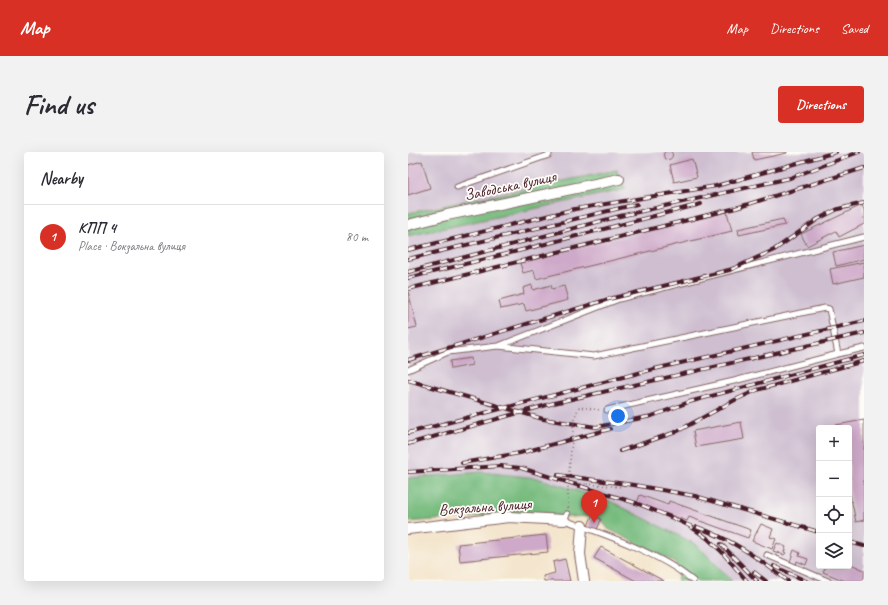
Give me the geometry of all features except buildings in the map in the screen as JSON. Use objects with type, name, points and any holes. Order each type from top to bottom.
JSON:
[{"type":"street","name":"Заводська вулиця","points":[[408,225],[447,215],[619,180]]},
{"type":"street","name":"Вокзальна вулиця","points":[[408,529],[508,517],[566,517]]},
{"type":"street","points":[[582,526],[580,554],[584,581]]},
{"type":"lane","points":[[457,187],[549,155],[549,152]]},
{"type":"lane","points":[[498,346],[619,299],[864,238]]},
{"type":"lane","points":[[408,370],[448,352],[498,346],[594,356],[825,308],[829,309],[838,354]]},
{"type":"lane","points":[[606,410],[726,383],[864,348]]},
{"type":"lane","points":[[566,517],[582,526],[679,569],[693,581]]},
{"type":"lane","points":[[768,555],[828,581]]},
{"type":"path","points":[[566,517],[574,419],[579,407],[606,410]]},
{"type":"path","points":[[568,482],[622,487]]},
{"type":"shaded area","points":[[408,152],[864,152],[864,581],[710,581],[625,526],[571,508],[408,509],[408,236],[626,189],[619,179],[617,170],[408,212]]},
{"type":"green space","points":[[617,170],[619,179],[626,189],[408,236],[408,213]]},
{"type":"green space","points":[[481,472],[537,478],[610,501],[697,545],[732,581],[678,581],[676,563],[608,529],[601,519],[592,516],[569,517],[525,513],[408,522],[408,478]]},
{"type":"railway","points":[[408,250],[575,209],[716,186],[836,152]]},
{"type":"railway","points":[[408,272],[620,216],[790,178],[859,152]]},
{"type":"railway","points":[[408,289],[736,208],[864,168]]},
{"type":"railway","points":[[408,360],[609,299],[730,270],[774,250],[818,219],[838,209],[864,203]]},
{"type":"railway","points":[[408,259],[637,204]]},
{"type":"railway","points":[[408,278],[701,204]]},
{"type":"railway","points":[[408,433],[650,370],[864,321]]},
{"type":"railway","points":[[408,444],[554,403],[864,333]]},
{"type":"railway","points":[[408,380],[543,419],[596,427],[652,416],[689,402],[864,355]]},
{"type":"railway","points":[[620,451],[676,432],[735,400],[757,390],[864,361]]},
{"type":"railway","points":[[462,463],[520,453],[610,429]]},
{"type":"railway","points":[[408,472],[501,466],[521,468],[636,503],[690,526],[707,538],[721,551],[747,581]]},
{"type":"railway","points":[[558,475],[634,485],[695,496],[816,531]]},
{"type":"railway","points":[[697,527],[711,532],[745,550],[788,581]]},
{"type":"railway","points":[[852,543],[864,546]]},
{"type":"railway","points":[[721,544],[757,581]]},
{"type":"railway","points":[[774,566],[806,581]]},
{"type":"railway","points":[[754,572],[766,581]]},
{"type":"place","name":"КПП 4","points":[[594,523]]}]
